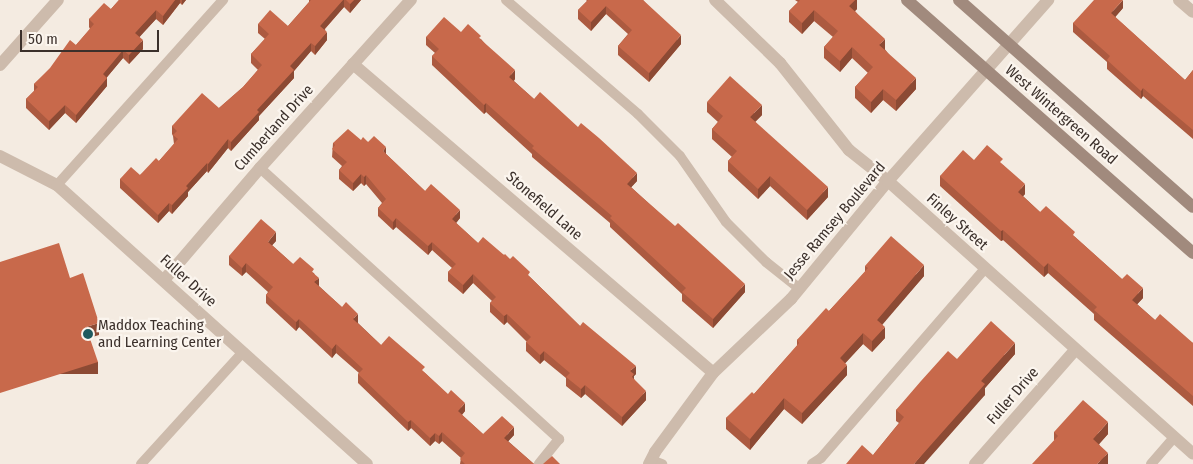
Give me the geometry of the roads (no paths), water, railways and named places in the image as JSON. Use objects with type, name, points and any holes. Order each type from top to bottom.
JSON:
[{"type":"street","points":[[0,65],[58,0]]},
{"type":"street","name":"Cumberland Drive","points":[[164,280],[260,168],[411,0]]},
{"type":"street","name":"Finley Street","points":[[715,0],[780,63],[849,150],[888,181],[1193,454]]},
{"type":"street","name":"West Wintergreen Road","points":[[907,0],[1193,253]]},
{"type":"street","name":"West Wintergreen Road","points":[[959,0],[1193,207]]},
{"type":"street","name":"Jesse Ramsey Boulevard","points":[[654,462],[713,373],[800,289],[888,181],[1048,0]]},
{"type":"street","points":[[1179,0],[1193,12]]},
{"type":"street","name":"Stonefield Lane","points":[[354,64],[713,373]]},
{"type":"street","name":"Fuller Drive","points":[[0,156],[57,186],[367,464]]},
{"type":"street","name":"Fuller Drive","points":[[975,464],[1075,350]]},
{"type":"lane","points":[[57,186],[223,0]]},
{"type":"lane","points":[[506,0],[638,114],[680,156],[726,222],[766,262],[800,289]]},
{"type":"lane","points":[[260,168],[559,439],[539,464]]},
{"type":"lane","points":[[812,464],[821,458],[985,269]]},
{"type":"lane","points":[[140,464],[243,352]]},
{"type":"lane","points":[[1151,464],[1174,438]]},
{"type":"place","name":"Maddox Teaching and Learning Center","points":[[88,334]]}]
